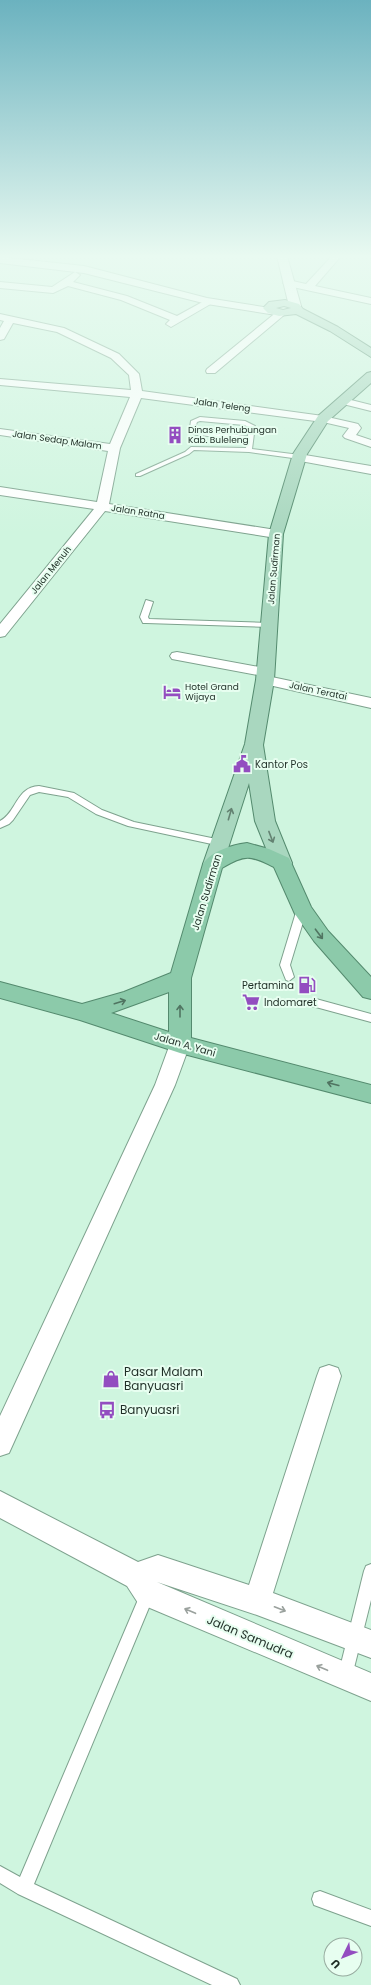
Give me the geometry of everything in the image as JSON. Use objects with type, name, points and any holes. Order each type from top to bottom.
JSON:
[{"type":"highway","points":[[213,864],[232,852],[245,849],[259,852],[282,863]]},
{"type":"highway","name":"Jalan Sudirman","points":[[282,863],[302,909],[326,942],[371,991]]},
{"type":"highway","name":"Jalan Sudirman","points":[[180,1044],[180,978],[213,864]]},
{"type":"highway","points":[[82,1012],[110,1006],[147,994],[180,978]]},
{"type":"highway","name":"Jalan A. Yani","points":[[0,990],[82,1012],[180,1044],[371,1094]]},
{"type":"main road","name":"Jalan Sudirman","points":[[213,864],[238,787],[254,744],[265,676],[276,534],[299,457],[324,419],[371,376]]},
{"type":"main road","name":"Jalan Sudirman","points":[[254,744],[259,790],[265,820],[282,863]]},
{"type":"street","points":[[99,349],[115,356],[134,374],[137,394],[114,448],[102,507]]},
{"type":"street","points":[[211,370],[235,349]]},
{"type":"street","name":"Jalan Teleng","points":[[0,382],[137,394],[324,419],[354,426],[355,428],[350,436],[371,444]]},
{"type":"street","points":[[343,401],[371,408]]},
{"type":"street","name":"Jalan Sedap Malam","points":[[0,432],[114,448]]},
{"type":"street","points":[[299,457],[371,470]]},
{"type":"street","points":[[0,504],[5,491]]},
{"type":"street","name":"Jalan Ratna","points":[[5,491],[276,534]]},
{"type":"street","name":"Jalan Menuh","points":[[0,633],[102,507]]},
{"type":"street","name":"Jalan Teratai","points":[[177,656],[265,676],[371,703]]},
{"type":"street","points":[[0,1444],[165,1085],[180,1044]]},
{"type":"street","points":[[257,1601],[329,1376]]},
{"type":"street","name":"Jalan Samudra","points":[[0,1504],[345,1678],[371,1687]]},
{"type":"street","name":"Jalan Samudra","points":[[148,1579],[257,1601],[363,1641]]},
{"type":"lane","points":[[193,448],[191,433],[194,422],[200,419],[250,424],[252,426],[248,450]]},
{"type":"lane","points":[[191,433],[250,438]]},
{"type":"lane","points":[[138,475],[187,453],[193,448],[248,450],[299,457]]},
{"type":"lane","points":[[150,602],[144,617],[146,621],[269,625]]},
{"type":"lane","points":[[0,825],[8,821],[14,814],[23,797],[32,791],[39,789],[67,793],[94,810],[128,824],[221,843]]},
{"type":"lane","points":[[289,977],[285,965],[302,909]]},
{"type":"lane","points":[[316,1003],[371,1018]]},
{"type":"lane","points":[[345,1678],[363,1641],[371,1571]]},
{"type":"lane","points":[[24,1888],[148,1579]]},
{"type":"lane","points":[[0,1874],[24,1888],[231,1985]]},
{"type":"lane","points":[[320,1899],[371,1918]]},
{"type":"place","name":"Dinas Perhubungan Kab. Buleleng","points":[[175,435]]},
{"type":"place","name":"Hotel Grand Wijaya","points":[[172,692]]},
{"type":"place","name":"Kantor Pos","points":[[242,764]]},
{"type":"place","name":"Pertamina","points":[[307,985]]},
{"type":"place","name":"Indomaret","points":[[251,1002]]},
{"type":"place","name":"Pasar Malam Banyuasri","points":[[111,1379]]},
{"type":"place","name":"Banyuasri","points":[[107,1410]]}]
